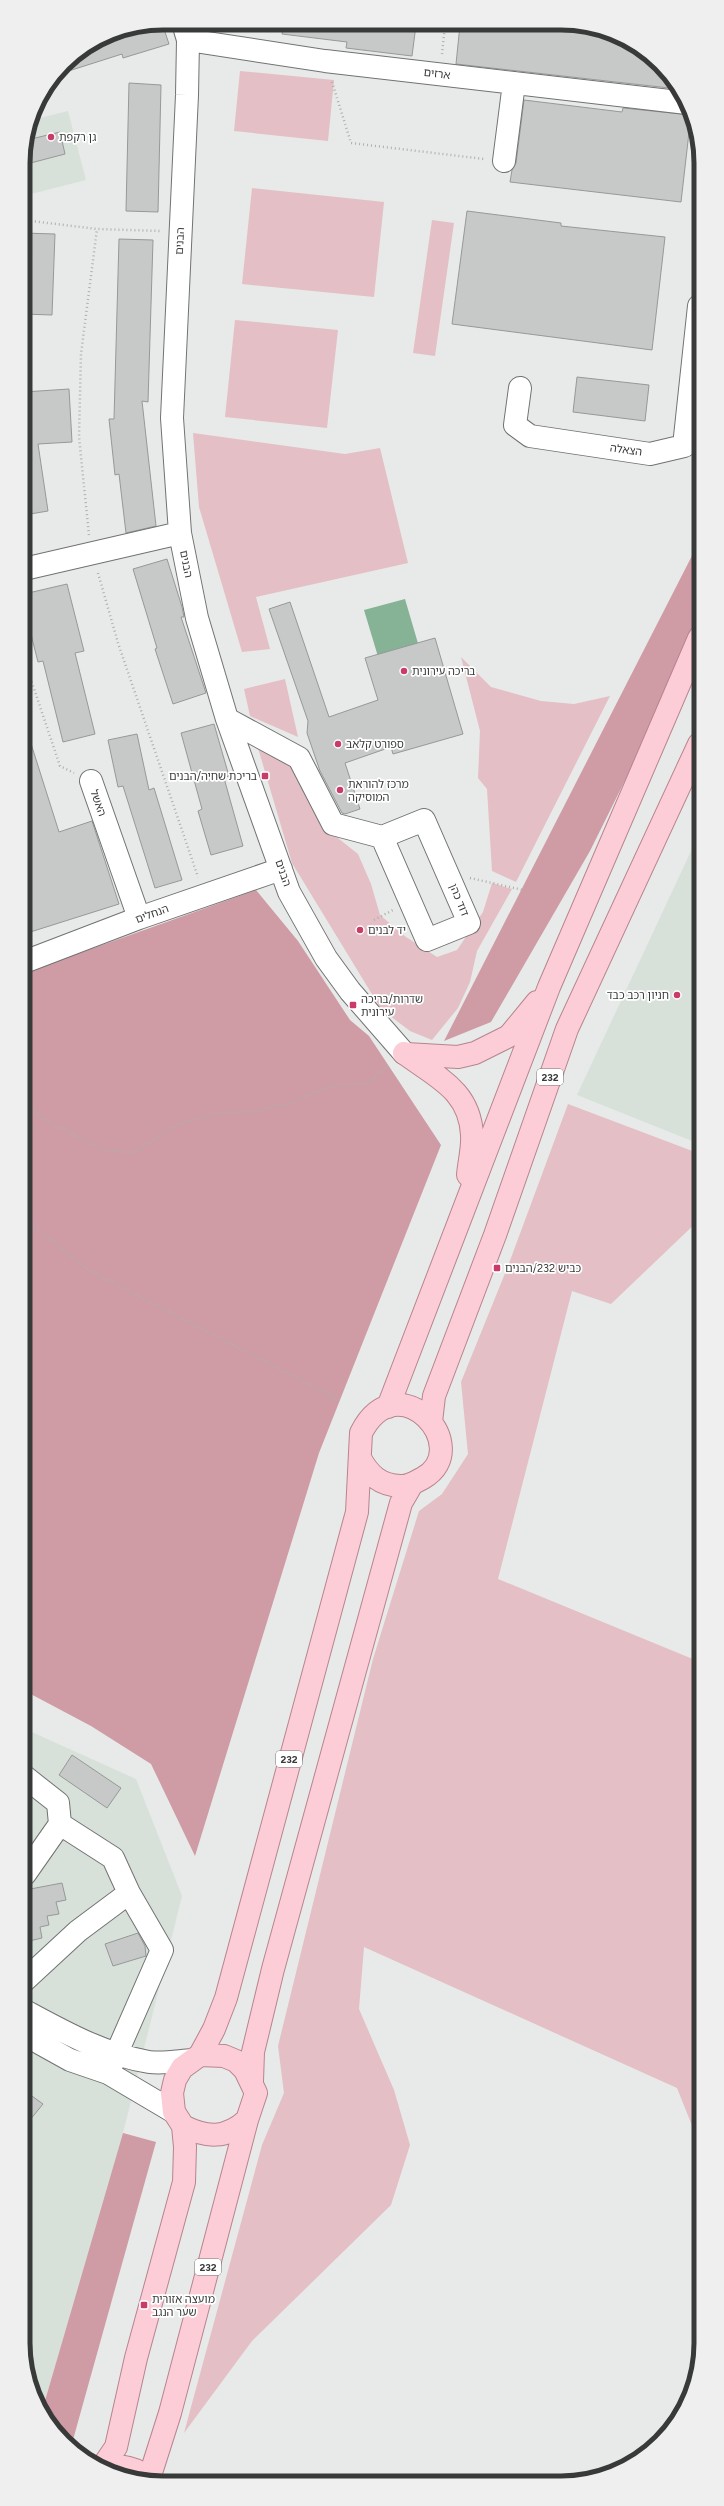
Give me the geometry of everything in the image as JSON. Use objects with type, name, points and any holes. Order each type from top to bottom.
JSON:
[{"type":"main road","points":[[388,1407],[549,988],[694,650]]},
{"type":"main road","name":"232","points":[[431,1422],[434,1396],[494,1235],[567,1030],[694,755]]},
{"type":"main road","points":[[404,1053],[458,1057],[475,1053],[508,1036],[549,988]]},
{"type":"main road","points":[[404,1053],[448,1083],[462,1098],[470,1116],[472,1136],[464,1208]]},
{"type":"main road","points":[[400,1405],[414,1408],[426,1415],[431,1422],[440,1438],[440,1451],[437,1460],[428,1475],[403,1487],[390,1486],[377,1480],[367,1471],[360,1458],[360,1433],[366,1422],[374,1414],[388,1407],[400,1405]]},
{"type":"main road","name":"232","points":[[105,2462],[116,2447],[136,2358],[184,2182],[185,2147],[172,2093],[175,2080],[182,2068],[196,2057],[214,2030],[226,1998],[357,1512],[360,1458]]},
{"type":"main road","name":"232","points":[[156,2476],[170,2413],[246,2120],[256,2093],[252,2081],[253,2052],[273,1969],[401,1503],[412,1484]]},
{"type":"main road","points":[[196,2057],[224,2056],[236,2061],[245,2070],[252,2081]]},
{"type":"main road","points":[[179,2119],[206,2136],[218,2136],[230,2133],[246,2120]]},
{"type":"main road","points":[[118,2468],[124,2467],[145,2475]]},
{"type":"street","name":"ארזים","points":[[186,32],[325,61],[679,101]]},
{"type":"street","name":"הבנים","points":[[186,32],[181,232],[172,418],[180,533],[197,618],[227,719],[289,892],[326,958],[350,991],[404,1053]]},
{"type":"street","points":[[504,161],[514,83]]},
{"type":"street","name":"הצאלה","points":[[520,388],[515,425],[530,436],[650,454],[684,446],[694,346]]},
{"type":"street","points":[[30,568],[180,533]]},
{"type":"street","points":[[227,719],[300,758],[333,824],[382,837]]},
{"type":"street","name":"האשל","points":[[90,781],[139,918]]},
{"type":"street","name":"דוד כהן","points":[[424,820],[469,923],[427,940],[382,837],[424,820]]},
{"type":"street","name":"הנחלים","points":[[30,960],[139,918],[281,869]]},
{"type":"street","points":[[30,1782],[58,1803],[60,1824],[30,1867]]},
{"type":"street","points":[[60,1824],[113,1858],[129,1893],[162,1950],[108,2073]]},
{"type":"street","points":[[30,1975],[78,1931],[129,1893]]},
{"type":"street","points":[[30,2015],[84,2042],[149,2062],[196,2057]]},
{"type":"street","points":[[30,2038],[70,2060],[108,2073],[179,2119]]},
{"type":"path","points":[[440,75],[444,30]]},
{"type":"path","points":[[325,61],[352,143],[504,161]]},
{"type":"path","points":[[30,221],[97,229],[181,232]]},
{"type":"path","name":"האשל","points":[[30,676],[60,766],[90,781]]},
{"type":"path","points":[[465,877],[523,890]]},
{"type":"path","points":[[30,1109],[51,1123],[101,1150],[132,1153],[176,1125],[215,1114],[254,1111],[287,1104],[334,1085],[367,1084],[404,1053]]},
{"type":"path","points":[[30,1223],[90,1271],[340,1400]]},
{"type":"shaded area","points":[[240,71],[334,80],[328,141],[234,131]]},
{"type":"shaded area","name":"גן רקפת","points":[[68,111],[86,180],[30,194],[30,154],[38,119]]},
{"type":"shaded area","points":[[252,188],[384,202],[374,297],[242,284]]},
{"type":"shaded area","points":[[432,220],[454,223],[435,356],[413,353]]},
{"type":"shaded area","points":[[235,320],[338,330],[327,428],[225,417]]},
{"type":"shaded area","points":[[193,433],[345,454],[380,448],[408,563],[256,597],[270,649],[242,652],[199,507]]},
{"type":"shaded area","points":[[694,552],[694,641],[590,851],[491,1022],[444,1041]]},
{"type":"shaded area","name":"בריכה עירונית","points":[[405,599],[444,732],[404,743],[364,610]]},
{"type":"shaded area","points":[[461,657],[491,687],[541,701],[574,704],[610,696],[516,882],[492,871],[487,789],[478,778],[480,731]]},
{"type":"shaded area","points":[[285,679],[298,737],[250,716],[244,689]]},
{"type":"shaded area","points":[[258,748],[294,765],[324,827],[358,854],[371,884],[380,915],[406,937],[437,957],[457,950],[483,912],[492,883],[512,889],[477,951],[470,982],[458,1008],[432,1040],[410,1031],[381,1009],[292,863]]},
{"type":"shaded area","points":[[694,845],[694,1136],[692,1141],[577,1095]]},
{"type":"shaded area","points":[[256,890],[298,941],[350,1020],[369,1036],[441,1145],[319,1453],[195,1856],[151,1764],[91,1726],[30,1694],[30,971]]},
{"type":"shaded area","points":[[568,1104],[694,1152],[694,1225],[611,1304],[572,1291],[498,1579],[694,1660],[694,2130],[677,2088],[364,1947],[359,2009],[394,2090],[410,2145],[391,2205],[252,2341],[184,2433],[262,2145],[284,2093],[278,2046],[373,1659],[419,1511],[442,1494],[468,1454],[461,1382],[508,1266]]},
{"type":"shaded area","points":[[30,1731],[136,1779],[182,1896],[123,2133],[44,2403],[37,2386],[30,2352]]},
{"type":"shaded area","points":[[123,2133],[156,2142],[73,2441],[57,2424],[44,2403]]},
{"type":"building","points":[[164,30],[169,44],[123,58],[122,54],[66,72],[89,52],[112,40],[145,31]]},
{"type":"building","points":[[282,30],[415,30],[412,56],[346,48],[347,42],[282,34]]},
{"type":"building","points":[[459,30],[579,31],[604,37],[628,48],[642,57],[655,69],[671,88],[456,64]]},
{"type":"building","points":[[129,83],[161,85],[158,212],[126,211]]},
{"type":"building","points":[[524,100],[622,112],[623,108],[685,114],[689,130],[681,202],[510,182],[512,170],[516,163]]},
{"type":"building","points":[[60,132],[65,154],[30,163],[32,139]]},
{"type":"building","points":[[467,211],[561,223],[561,226],[665,237],[652,350],[452,324]]},
{"type":"building","points":[[30,233],[55,234],[52,315],[30,314]]},
{"type":"building","points":[[119,239],[153,240],[148,402],[142,401],[156,526],[126,533],[119,474],[115,475],[109,419],[114,419]]},
{"type":"building","points":[[577,377],[649,385],[645,421],[573,412]]},
{"type":"building","points":[[69,389],[72,442],[38,444],[48,511],[30,514],[30,392]]},
{"type":"building","points":[[167,559],[182,607],[184,617],[181,617],[206,693],[173,704],[155,649],[157,648],[133,569]]},
{"type":"building","points":[[67,584],[84,651],[75,653],[95,734],[63,742],[43,661],[38,662],[30,631],[30,593]]},
{"type":"building","points":[[290,602],[329,717],[378,700],[365,658],[435,638],[463,734],[393,754],[391,747],[345,763],[360,809],[345,814],[342,813],[320,771],[307,733],[308,721],[269,609]]},
{"type":"building","points":[[214,724],[229,776],[224,778],[243,846],[211,855],[198,811],[202,809],[181,733]]},
{"type":"building","points":[[137,734],[149,790],[154,788],[182,880],[155,888],[123,786],[118,787],[108,740]]},
{"type":"building","points":[[30,740],[59,832],[92,821],[119,904],[30,932]]},
{"type":"building","points":[[72,1755],[121,1788],[107,1808],[59,1775]]},
{"type":"building","points":[[62,1883],[66,1900],[56,1902],[59,1914],[47,1916],[49,1925],[40,1927],[42,1938],[30,1941],[30,1889]]},
{"type":"building","points":[[138,1933],[145,1946],[146,1956],[113,1966],[105,1944]]},
{"type":"building","points":[[30,2095],[43,2104],[30,2120]]},
{"type":"place","name":"גן רקפת","points":[[51,137]]},
{"type":"place","name":"בריכה עירונית","points":[[404,671]]},
{"type":"place","name":"ספורט קלאב","points":[[338,744]]},
{"type":"place","name":"בריכת שחיה/הבנים","points":[[265,776]]},
{"type":"place","name":"מרכז להוראת המוסיקה","points":[[340,790]]},
{"type":"place","name":"יד לבנים","points":[[360,930]]},
{"type":"place","name":"חניון רכב כבד","points":[[677,995]]},
{"type":"place","name":"שדרות/בריכה עירונית","points":[[353,1005]]},
{"type":"place","name":"כביש 232/הבנים","points":[[497,1268]]},
{"type":"place","name":"מועצה אזורית שער הנגב","points":[[144,2305]]}]
